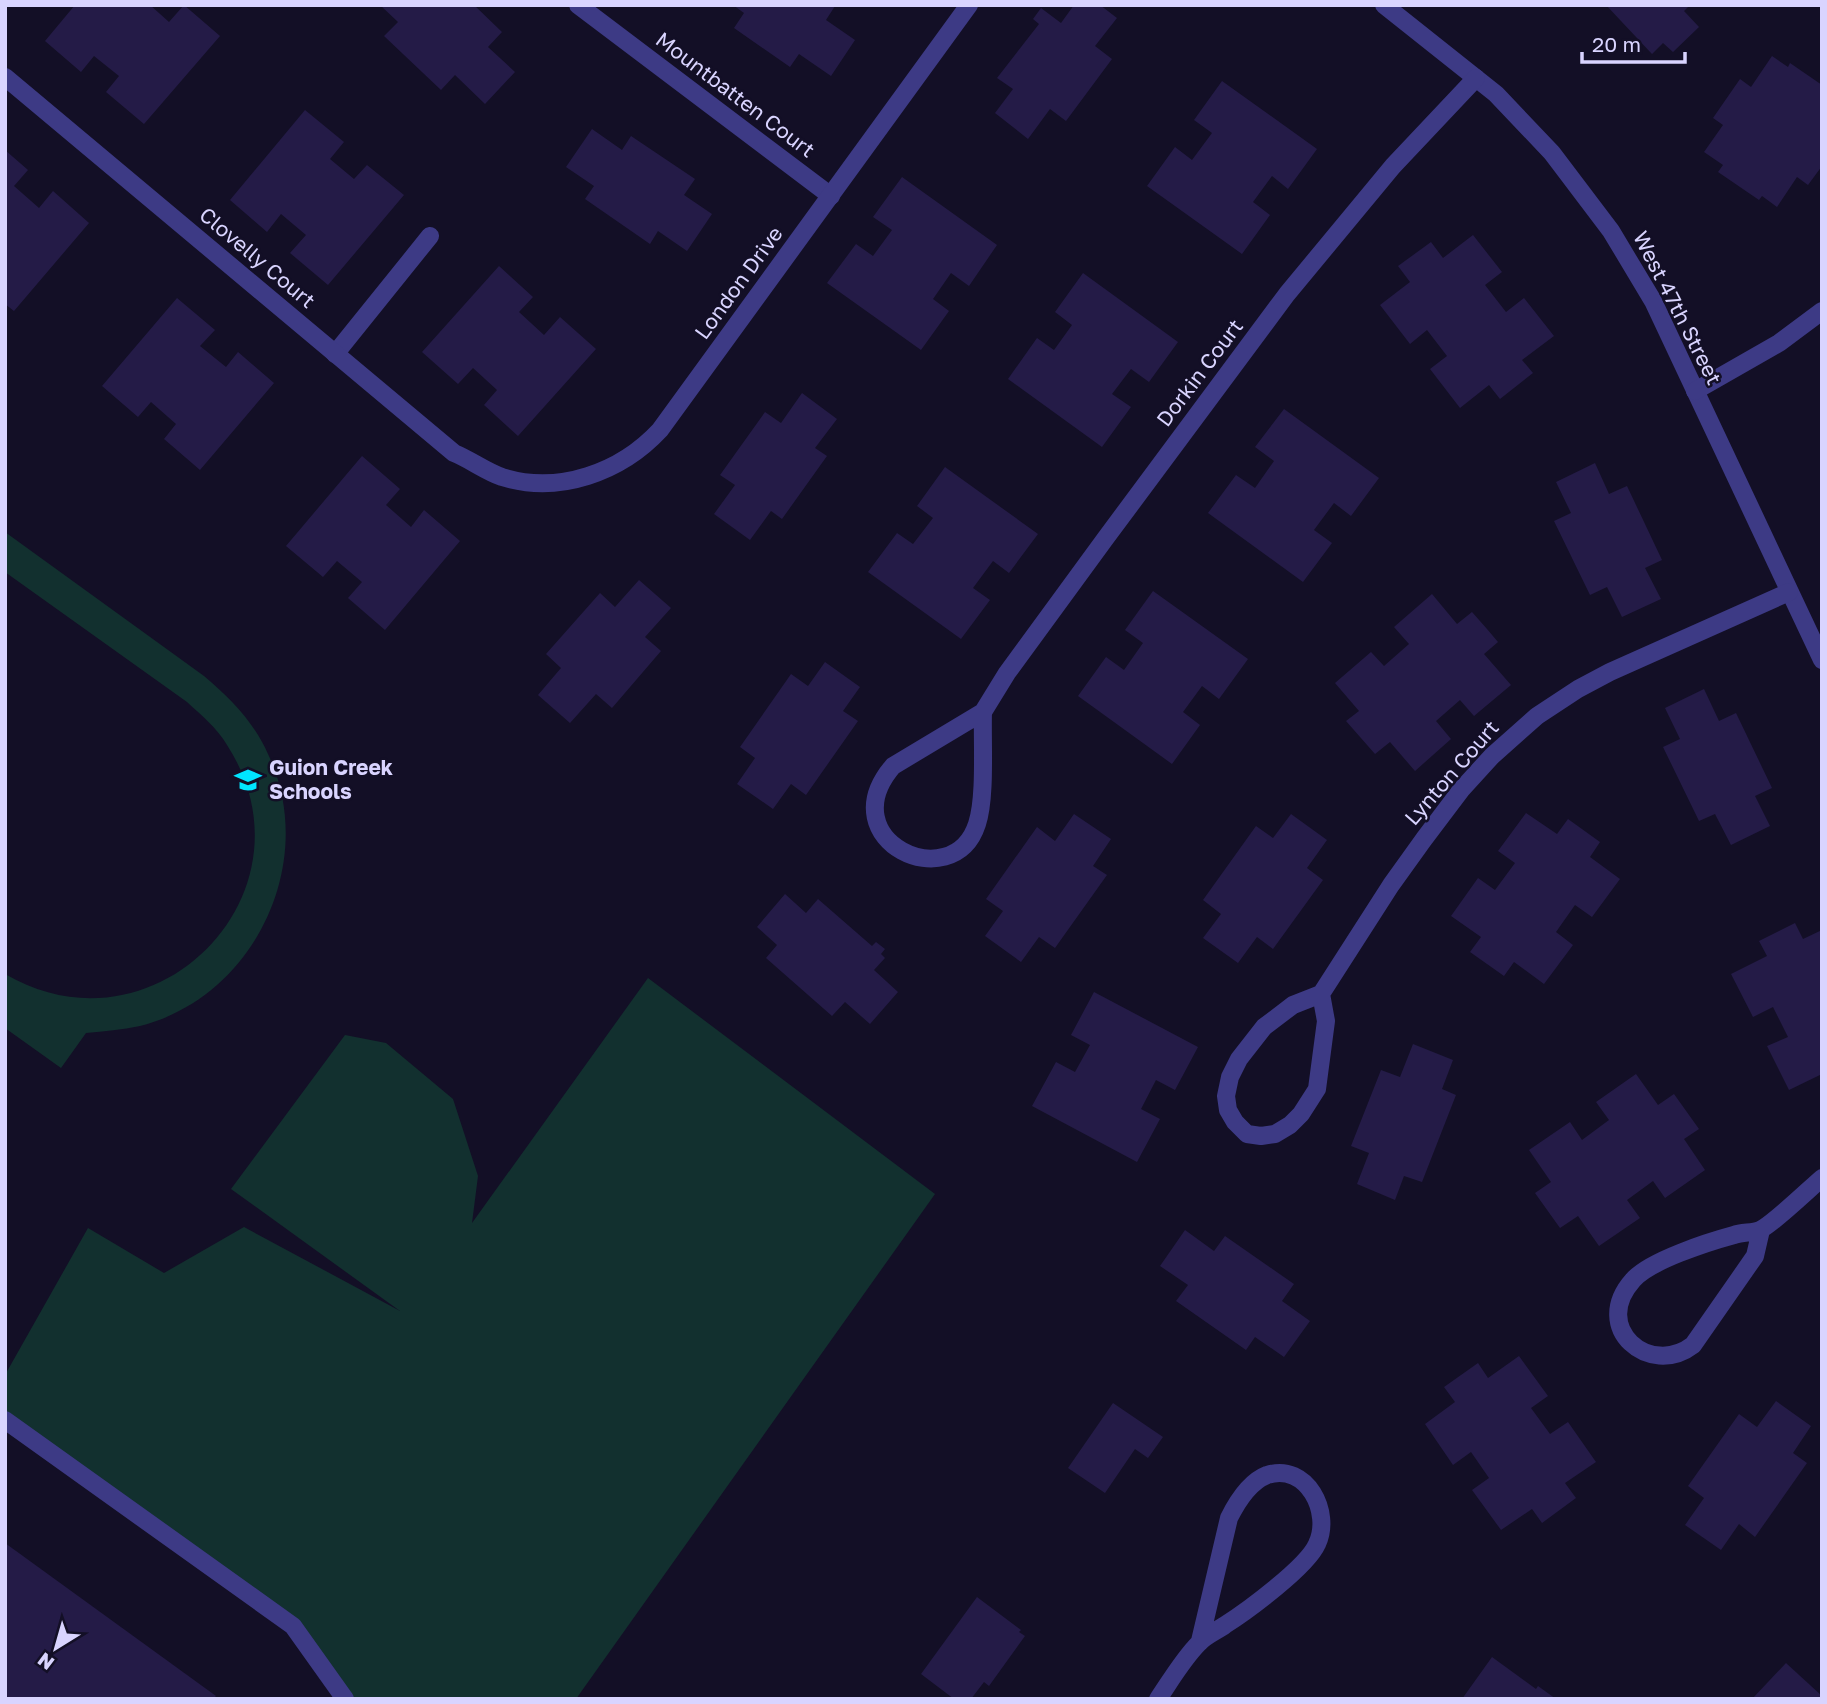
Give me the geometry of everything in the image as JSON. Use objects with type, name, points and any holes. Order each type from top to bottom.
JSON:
[{"type":"street","name":"Mountbatten Court","points":[[578,5],[831,196]]},
{"type":"street","name":"London Drive","points":[[483,468],[503,477],[535,483],[561,481],[589,476],[615,466],[639,450],[668,420],[969,5]]},
{"type":"street","name":"West 47th Street","points":[[1384,5],[1502,99],[1552,153],[1602,217],[1653,301],[1822,660]]},
{"type":"street","name":"Clovelly Court","points":[[5,77],[454,453],[483,468]]},
{"type":"street","name":"Dorkin Court","points":[[983,712],[980,809],[976,827],[967,842],[953,853],[936,859],[919,859],[902,853],[888,842],[879,828],[874,812],[875,795],[882,779],[892,766],[983,712],[1096,550],[1287,295],[1393,166],[1476,78]]},
{"type":"street","points":[[335,354],[430,236]]},
{"type":"street","points":[[1695,391],[1793,334],[1822,311]]},
{"type":"street","name":"Lynton Court","points":[[1321,994],[1424,839],[1461,790],[1513,736],[1537,716],[1578,689],[1788,592]]},
{"type":"street","points":[[1321,994],[1326,1021],[1317,1089],[1290,1125],[1275,1134],[1247,1134],[1234,1122],[1228,1110],[1226,1096],[1230,1077],[1239,1059],[1264,1027],[1293,1005],[1321,994]]},
{"type":"street","points":[[1761,1230],[1755,1256],[1693,1345],[1686,1350],[1660,1355],[1645,1353],[1624,1336],[1618,1323],[1617,1308],[1625,1289],[1635,1277],[1653,1265],[1735,1234],[1761,1230],[1822,1178]]},
{"type":"street","points":[[5,1420],[293,1626],[345,1699]]},
{"type":"street","points":[[1158,1699],[1200,1641],[1266,1594],[1306,1560],[1317,1545],[1323,1519],[1319,1503],[1311,1489],[1298,1479],[1284,1474],[1266,1475],[1237,1501],[1229,1518],[1200,1641]]},
{"type":"green space","points":[[5,532],[204,676],[223,693],[248,721],[262,742],[282,795],[286,838],[280,879],[266,919],[244,955],[216,986],[181,1010],[140,1026],[86,1033],[61,1068],[5,1028],[5,974],[62,995],[116,996],[166,979],[208,948],[238,905],[253,855],[251,801],[227,745],[187,702],[5,572]]},
{"type":"green space","points":[[648,978],[935,1194],[576,1699],[345,1699],[293,1626],[5,1420],[5,1375],[88,1228],[164,1273],[244,1227],[400,1311],[231,1189],[345,1035],[386,1043],[453,1099],[478,1176],[472,1223]]},
{"type":"building","points":[[75,5],[150,5],[169,22],[184,5],[220,36],[144,124],[106,92],[119,76],[94,56],[81,72],[45,41]]},
{"type":"building","points":[[380,5],[474,5],[502,32],[488,47],[515,72],[485,104],[455,75],[441,90],[384,36],[398,22]]},
{"type":"building","points":[[733,5],[833,5],[835,6],[826,20],[855,40],[831,76],[799,54],[790,67],[734,28],[744,13]]},
{"type":"building","points":[[1074,5],[1100,5],[1117,18],[1095,46],[1112,59],[1066,121],[1050,109],[1028,139],[995,113],[1013,89],[997,78],[1039,24],[1033,19],[1041,8],[1061,23]]},
{"type":"building","points":[[1606,5],[1690,5],[1684,11],[1699,27],[1673,52],[1663,43],[1652,54]]},
{"type":"building","points":[[1772,56],[1788,67],[1790,63],[1822,85],[1822,166],[1808,185],[1797,177],[1777,207],[1762,196],[1759,200],[1718,172],[1723,165],[1704,152],[1723,125],[1713,118],[1740,79],[1751,87]]},
{"type":"building","points":[[1222,81],[1317,149],[1288,189],[1272,176],[1253,202],[1270,215],[1242,254],[1147,186],[1175,147],[1192,160],[1212,133],[1194,120]]},
{"type":"building","points":[[305,110],[344,142],[330,159],[354,179],[367,165],[404,195],[328,285],[290,253],[306,235],[281,214],[267,232],[230,200]]},
{"type":"building","points":[[592,129],[622,150],[631,136],[695,179],[684,195],[712,214],[687,251],[658,231],[650,244],[585,199],[594,186],[566,167]]},
{"type":"building","points":[[5,150],[28,170],[14,186],[39,208],[53,191],[89,223],[14,311],[5,304]]},
{"type":"building","points":[[902,177],[997,245],[969,286],[951,273],[933,299],[949,311],[921,350],[827,283],[856,244],[873,256],[892,230],[873,217]]},
{"type":"building","points":[[1473,235],[1502,272],[1485,285],[1506,312],[1524,298],[1554,336],[1522,360],[1533,373],[1500,399],[1489,385],[1460,408],[1430,369],[1447,356],[1427,330],[1410,344],[1380,305],[1410,282],[1398,266],[1431,242],[1443,258]]},
{"type":"building","points":[[499,266],[533,297],[519,312],[544,335],[560,317],[596,349],[518,436],[484,405],[497,390],[473,368],[458,384],[422,352]]},
{"type":"building","points":[[1083,273],[1178,342],[1149,382],[1131,369],[1112,394],[1131,407],[1102,447],[1008,379],[1037,338],[1054,350],[1072,325],[1055,312]]},
{"type":"building","points":[[177,298],[215,330],[200,346],[226,367],[238,352],[274,383],[200,470],[164,439],[176,424],[151,402],[138,417],[102,386]]},
{"type":"building","points":[[802,393],[837,419],[815,448],[827,456],[782,519],[771,511],[750,540],[714,514],[735,485],[720,475],[765,412],[781,423]]},
{"type":"building","points":[[1284,409],[1379,478],[1351,516],[1334,503],[1314,530],[1332,543],[1303,582],[1208,513],[1236,475],[1255,488],[1274,461],[1255,447]]},
{"type":"building","points":[[362,456],[400,489],[386,505],[411,527],[424,510],[460,541],[385,630],[348,598],[362,582],[337,561],[323,577],[286,546]]},
{"type":"building","points":[[1595,463],[1609,494],[1627,486],[1662,560],[1645,568],[1661,599],[1622,617],[1607,587],[1590,595],[1554,521],[1571,513],[1556,482]]},
{"type":"building","points":[[945,467],[1038,534],[1009,573],[993,561],[973,588],[990,600],[961,639],[868,572],[897,533],[913,544],[933,518],[917,506]]},
{"type":"building","points":[[639,580],[671,608],[645,637],[661,651],[612,708],[596,694],[570,723],[538,695],[561,668],[546,654],[600,593],[615,607]]},
{"type":"building","points":[[1153,591],[1248,659],[1219,699],[1202,686],[1183,712],[1200,725],[1172,764],[1078,696],[1106,657],[1124,670],[1143,643],[1125,630]]},
{"type":"building","points":[[1432,594],[1457,624],[1472,612],[1487,629],[1498,642],[1484,654],[1511,685],[1474,716],[1460,700],[1436,721],[1451,739],[1415,771],[1390,742],[1375,754],[1346,721],[1359,711],[1335,683],[1371,652],[1384,666],[1409,644],[1394,627]]},
{"type":"building","points":[[825,662],[860,687],[843,711],[858,721],[806,795],[791,784],[773,809],[737,784],[755,758],[740,747],[791,674],[808,686]]},
{"type":"building","points":[[1704,689],[1719,721],[1736,713],[1772,788],[1755,796],[1770,826],[1731,845],[1715,814],[1699,821],[1663,747],[1680,739],[1665,708]]},
{"type":"building","points":[[1526,813],[1557,834],[1568,819],[1600,842],[1590,857],[1620,879],[1592,917],[1575,905],[1556,932],[1573,945],[1544,984],[1514,962],[1504,976],[1470,952],[1481,937],[1451,916],[1478,878],[1495,890],[1515,863],[1498,851]]},
{"type":"building","points":[[1074,814],[1111,839],[1093,866],[1107,875],[1055,948],[1039,937],[1021,962],[985,936],[1003,911],[986,899],[1037,827],[1055,841]]},
{"type":"building","points":[[1291,814],[1327,840],[1307,868],[1323,880],[1273,949],[1257,937],[1238,963],[1203,938],[1221,914],[1203,900],[1256,826],[1273,838]]},
{"type":"building","points":[[785,894],[806,913],[818,899],[872,946],[876,942],[885,949],[881,954],[885,958],[874,970],[898,992],[870,1024],[845,1002],[832,1016],[766,958],[777,945],[757,927]]},
{"type":"building","points":[[1795,923],[1803,939],[1822,930],[1822,1074],[1789,1090],[1767,1046],[1788,1037],[1773,1007],[1753,1017],[1731,974],[1767,956],[1759,941]]},
{"type":"building","points":[[1094,992],[1198,1047],[1175,1090],[1156,1080],[1141,1109],[1160,1119],[1137,1162],[1032,1106],[1056,1062],[1075,1072],[1090,1045],[1071,1035]]},
{"type":"building","points":[[1413,1044],[1453,1060],[1442,1089],[1456,1095],[1422,1182],[1404,1176],[1395,1200],[1357,1184],[1369,1153],[1351,1146],[1381,1070],[1400,1077]]},
{"type":"building","points":[[1636,1074],[1658,1105],[1674,1094],[1699,1129],[1684,1139],[1705,1170],[1665,1198],[1653,1181],[1627,1200],[1640,1218],[1599,1246],[1578,1216],[1560,1228],[1535,1193],[1551,1182],[1529,1150],[1570,1122],[1582,1140],[1609,1120],[1596,1102]]},
{"type":"building","points":[[1185,1230],[1214,1251],[1225,1236],[1294,1284],[1282,1301],[1310,1321],[1284,1357],[1255,1337],[1246,1350],[1176,1301],[1188,1285],[1160,1266]]},
{"type":"building","points":[[1519,1356],[1548,1396],[1531,1408],[1550,1434],[1568,1422],[1596,1462],[1565,1483],[1576,1498],[1542,1523],[1532,1509],[1501,1530],[1472,1490],[1489,1478],[1471,1452],[1453,1465],[1425,1424],[1455,1402],[1444,1387],[1478,1363],[1488,1378]]},
{"type":"building","points":[[1776,1401],[1811,1426],[1793,1453],[1807,1463],[1755,1537],[1739,1524],[1721,1550],[1685,1525],[1704,1498],[1688,1486],[1739,1414],[1757,1427]]},
{"type":"building","points":[[1113,1403],[1163,1437],[1148,1458],[1135,1449],[1105,1493],[1068,1468]]},
{"type":"building","points":[[5,1543],[216,1696],[213,1699],[5,1699]]},
{"type":"building","points":[[977,1597],[1021,1630],[1019,1632],[1025,1636],[989,1686],[984,1682],[971,1699],[954,1699],[921,1674]]},
{"type":"building","points":[[1492,1657],[1536,1689],[1538,1686],[1556,1699],[1462,1699]]},
{"type":"building","points":[[1786,1663],[1822,1696],[1822,1699],[1752,1699]]},
{"type":"place","name":"Guion Creek Schools","points":[[248,780]]}]
